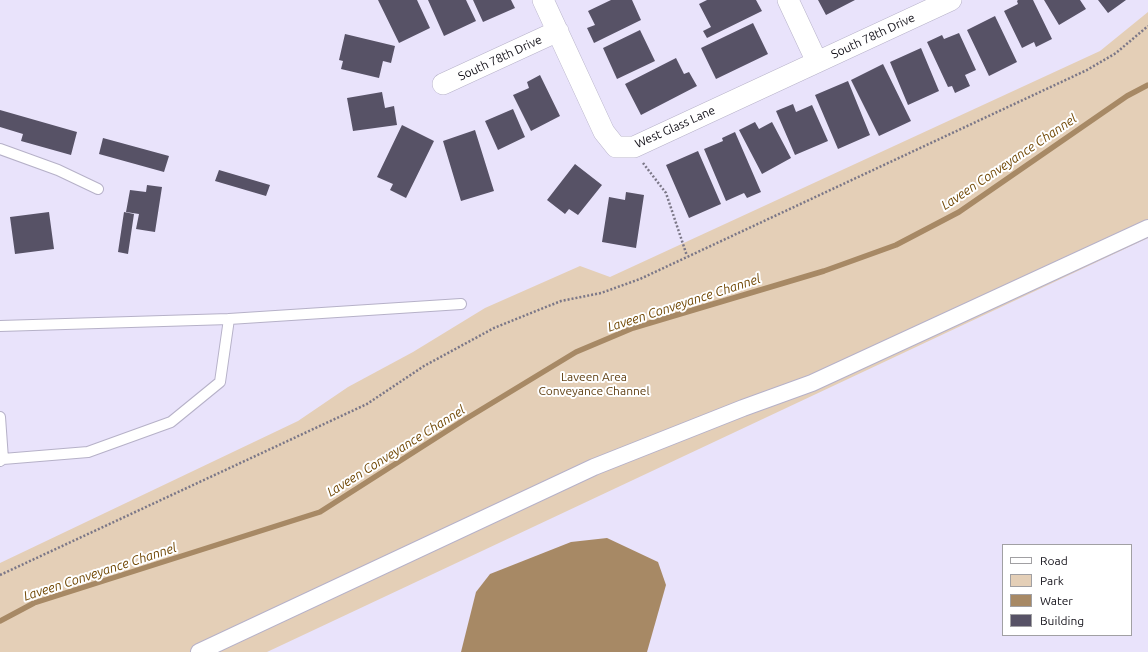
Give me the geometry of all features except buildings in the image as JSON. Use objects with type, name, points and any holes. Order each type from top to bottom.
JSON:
[{"type":"street","name":"West Glass Lane","points":[[543,0],[604,132],[616,147],[634,147],[817,62]]},
{"type":"street","points":[[788,0],[817,62]]},
{"type":"street","name":"South 78th Drive","points":[[817,62],[951,0]]},
{"type":"street","name":"South 78th Drive","points":[[443,84],[558,31]]},
{"type":"street","points":[[199,652],[594,467],[743,408],[812,384],[1148,228]]},
{"type":"lane","points":[[0,149],[58,170],[98,189]]},
{"type":"lane","points":[[0,326],[229,319],[461,304]]},
{"type":"lane","points":[[0,417],[2,460],[88,452],[171,422],[220,382],[229,319]]},
{"type":"path","points":[[0,575],[367,404],[424,366],[494,328],[561,301],[601,293],[640,279],[1094,67],[1116,53],[1148,26]]},
{"type":"path","points":[[634,147],[647,170],[666,193],[687,256]]},
{"type":"green space","name":"Laveen Area Conveyance Channel","points":[[1148,12],[1148,238],[267,652],[0,652],[0,563],[298,421],[348,387],[413,352],[485,308],[580,266],[610,277],[1100,51]]},
{"type":"water","points":[[607,538],[658,562],[666,585],[647,652],[461,652],[476,592],[490,574],[571,542]]},
{"type":"waterway","name":"Laveen Conveyance Channel","points":[[0,621],[34,603],[320,512],[464,420],[576,352],[633,328],[824,271],[896,245],[959,212],[1127,96],[1148,85]]}]
